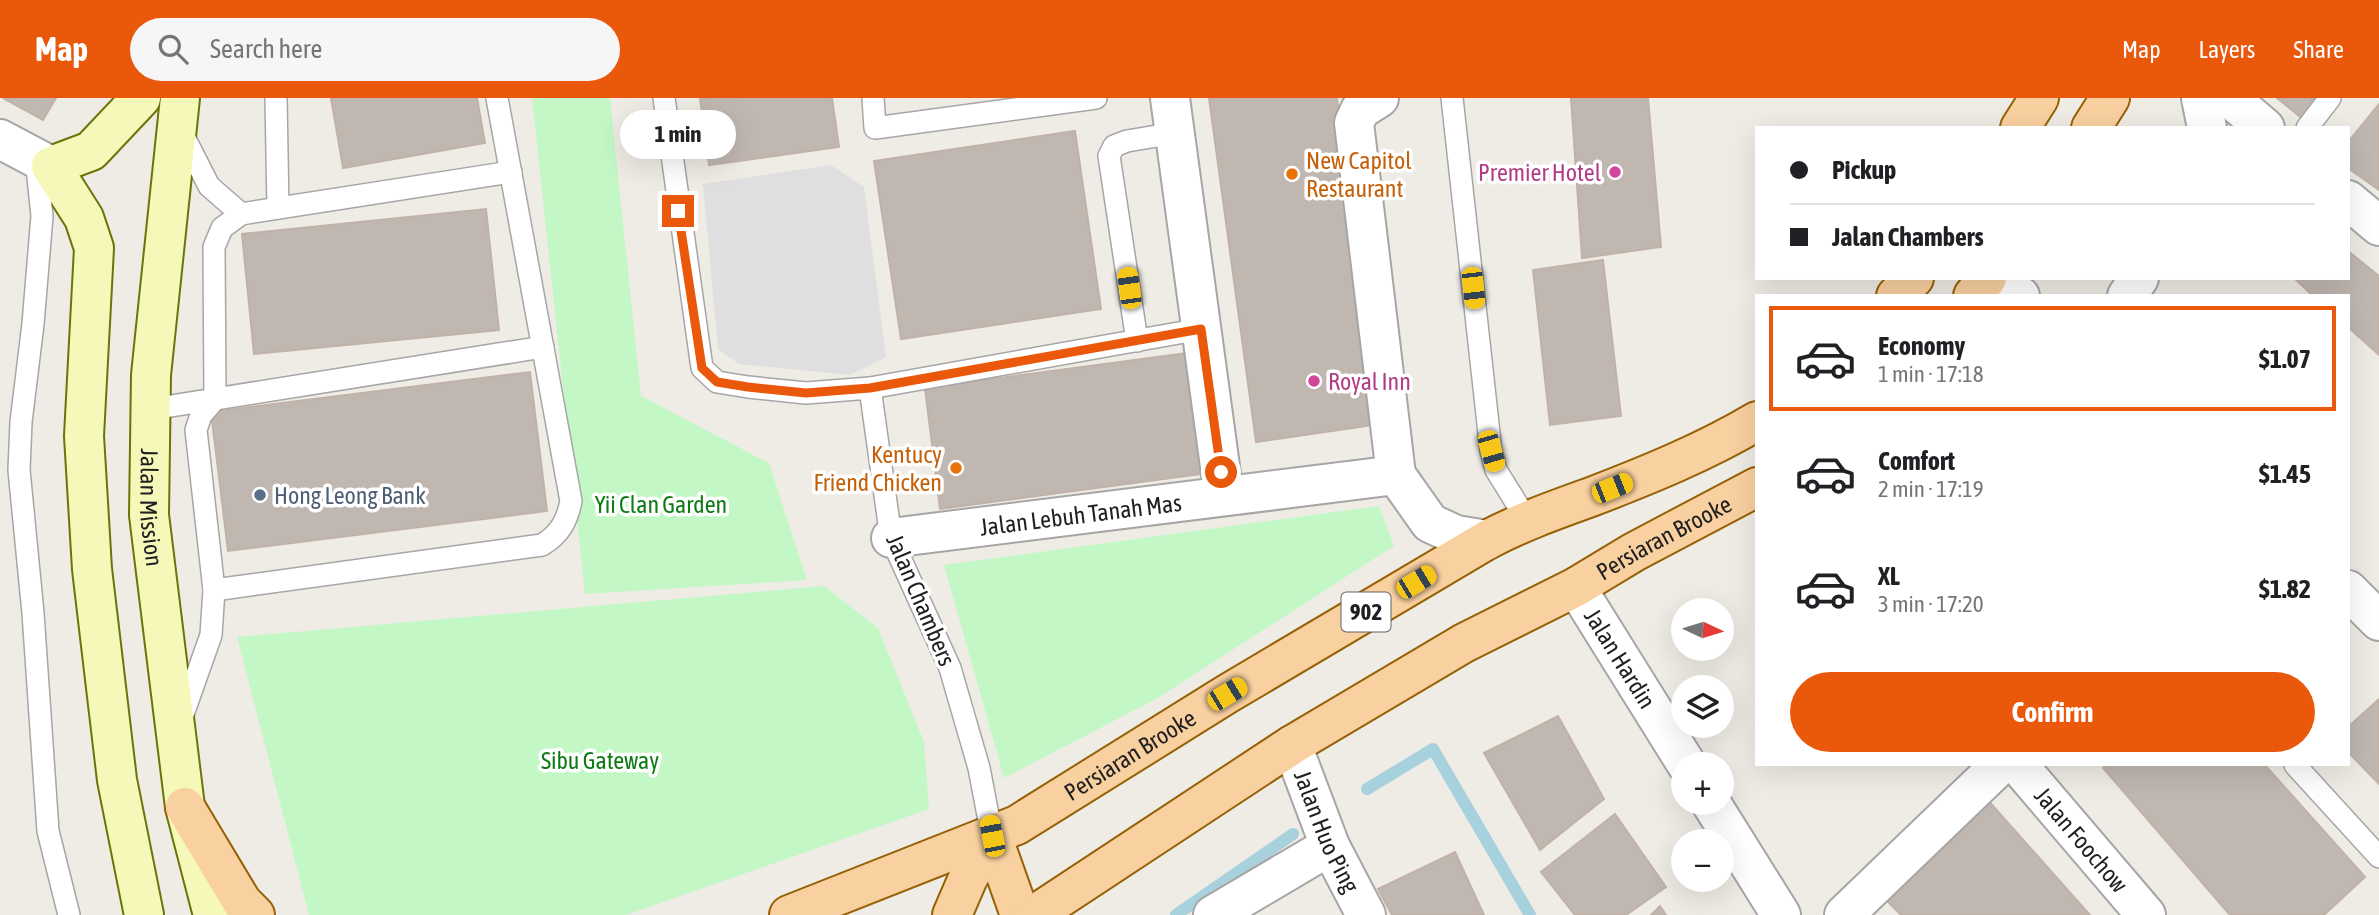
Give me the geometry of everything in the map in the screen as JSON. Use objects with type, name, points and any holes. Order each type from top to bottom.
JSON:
[{"type":"main road","points":[[2021,126],[2039,98]]},
{"type":"main road","points":[[2092,126],[2110,98]]},
{"type":"main road","points":[[1898,294],[1912,280]]},
{"type":"main road","points":[[1975,294],[1985,280]]},
{"type":"main road","name":"Persiaran Brooke","points":[[789,915],[1017,825],[1227,694],[1487,540],[1527,520],[1724,441],[1755,422]]},
{"type":"main road","name":"Persiaran Brooke","points":[[1034,915],[1292,744],[1464,643],[1576,587],[1634,552],[1754,493]]},
{"type":"main road","points":[[185,807],[242,902],[255,915]]},
{"type":"main road","points":[[952,915],[968,878],[992,836]]},
{"type":"main road","points":[[992,836],[1020,915]]},
{"type":"street","points":[[44,162],[90,151],[141,98]]},
{"type":"street","points":[[1379,98],[1360,110],[1354,123],[1396,475],[1430,523],[1456,535],[1487,540]]},
{"type":"street","points":[[2202,98],[2207,126]]},
{"type":"street","points":[[2230,98],[2263,126]]},
{"type":"street","name":"Jalan Mission","points":[[179,111],[151,375],[149,515],[185,807],[213,915]]},
{"type":"street","points":[[1173,116],[1224,496]]},
{"type":"street","points":[[0,139],[44,162],[85,218],[94,248],[84,436],[92,569],[117,780],[144,915]]},
{"type":"street","points":[[2350,202],[2379,226]]},
{"type":"street","points":[[1997,280],[2017,294]]},
{"type":"street","name":"Jalan Lebuh Tanah Mas","points":[[891,538],[1396,475]]},
{"type":"street","name":"Jalan Hardin","points":[[1576,587],[1679,752]]},
{"type":"street","points":[[2350,592],[2379,621]]},
{"type":"street","name":"Jalan Huo Ping","points":[[1292,744],[1330,846],[1366,915]]},
{"type":"street","points":[[1847,914],[1999,766]]},
{"type":"street","name":"Jalan Foochow","points":[[2019,766],[2146,915]]},
{"type":"street","points":[[1718,815],[1781,915]]},
{"type":"street","points":[[1213,915],[1330,846]]},
{"type":"lane","points":[[276,98],[278,208]]},
{"type":"lane","points":[[214,590],[542,545],[555,537],[567,520],[571,501],[497,98]]},
{"type":"lane","points":[[664,98],[702,368],[717,382],[806,393],[870,388],[1201,329]]},
{"type":"lane","points":[[873,98],[876,128],[1096,98]]},
{"type":"lane","points":[[1452,98],[1491,451],[1496,470],[1527,520]]},
{"type":"lane","points":[[2309,126],[2330,98]]},
{"type":"lane","points":[[179,111],[209,186],[242,214]]},
{"type":"lane","points":[[1137,341],[1109,156],[1114,146],[1173,116]]},
{"type":"lane","points":[[44,162],[33,324],[21,422],[10,471],[33,613],[48,831],[69,915]]},
{"type":"lane","points":[[175,736],[211,635],[214,590],[196,430],[201,415],[215,399],[214,247],[222,228],[242,214],[511,172]]},
{"type":"lane","points":[[152,409],[543,347]]},
{"type":"lane","name":"Jalan Chambers","points":[[870,388],[891,538],[950,668],[979,768],[992,836]]},
{"type":"lane","points":[[2296,766],[2379,857]]},
{"type":"green space","name":"Yii Clan Garden","points":[[532,98],[610,98],[641,396],[769,463],[807,580],[585,594]]},
{"type":"green space","points":[[1379,506],[1394,546],[1156,699],[1004,778],[944,565]]},
{"type":"green space","name":"Sibu Gateway","points":[[824,586],[878,628],[924,742],[929,809],[626,915],[309,915],[237,637]]},
{"type":"shaded area","points":[[831,165],[864,187],[886,357],[850,375],[739,364],[718,349],[703,184]]},
{"type":"building","points":[[3,98],[56,98],[43,120]]},
{"type":"building","points":[[331,98],[477,98],[485,143],[343,168]]},
{"type":"building","points":[[700,98],[832,98],[839,147],[709,165]]},
{"type":"building","points":[[1209,98],[1337,98],[1381,424],[1256,442]]},
{"type":"building","name":"Premier Hotel","points":[[1571,98],[1648,98],[1661,247],[1582,258]]},
{"type":"building","points":[[2277,98],[2320,98],[2303,119]]},
{"type":"building","points":[[2379,104],[2379,190],[2350,169],[2350,140]]},
{"type":"building","points":[[1075,131],[1101,309],[901,339],[874,161]]},
{"type":"building","points":[[486,209],[499,330],[254,354],[242,234]]},
{"type":"building","points":[[2350,253],[2379,276],[2379,355],[2350,329],[2350,294],[2311,294],[2296,280],[2350,280]]},
{"type":"building","points":[[1603,260],[1621,416],[1550,425],[1533,270]]},
{"type":"building","points":[[1186,353],[1202,474],[940,509],[925,388]]},
{"type":"building","points":[[530,372],[547,511],[228,551],[211,412]]},
{"type":"building","points":[[2379,699],[2379,784],[2350,754],[2350,725]]},
{"type":"building","points":[[1558,716],[1604,799],[1540,850],[1484,753]]},
{"type":"building","points":[[2266,766],[2365,877],[2324,915],[2230,915],[2103,768]]},
{"type":"building","points":[[1985,797],[2090,915],[1901,915],[1884,898]]},
{"type":"building","points":[[1615,814],[1666,887],[1626,915],[1575,915],[1541,872]]},
{"type":"building","points":[[1455,852],[1484,915],[1392,915],[1378,889]]},
{"type":"building","points":[[1660,906],[1666,915],[1651,915]]},
{"type":"waterway","points":[[1367,789],[1433,749],[1530,915]]},
{"type":"waterway","points":[[1176,915],[1293,834]]},
{"type":"place","name":"Premier Hotel","points":[[1615,172]]},
{"type":"place","name":"New Capitol Restaurant","points":[[1292,174]]},
{"type":"place","name":"Royal Inn","points":[[1314,381]]},
{"type":"place","name":"Kentucy Friend Chicken","points":[[956,468]]},
{"type":"place","name":"Hong Leong Bank","points":[[260,495]]},
{"type":"route","points":[[678,211],[702,368],[717,382],[806,393],[870,388],[1201,329],[1221,472]]}]
